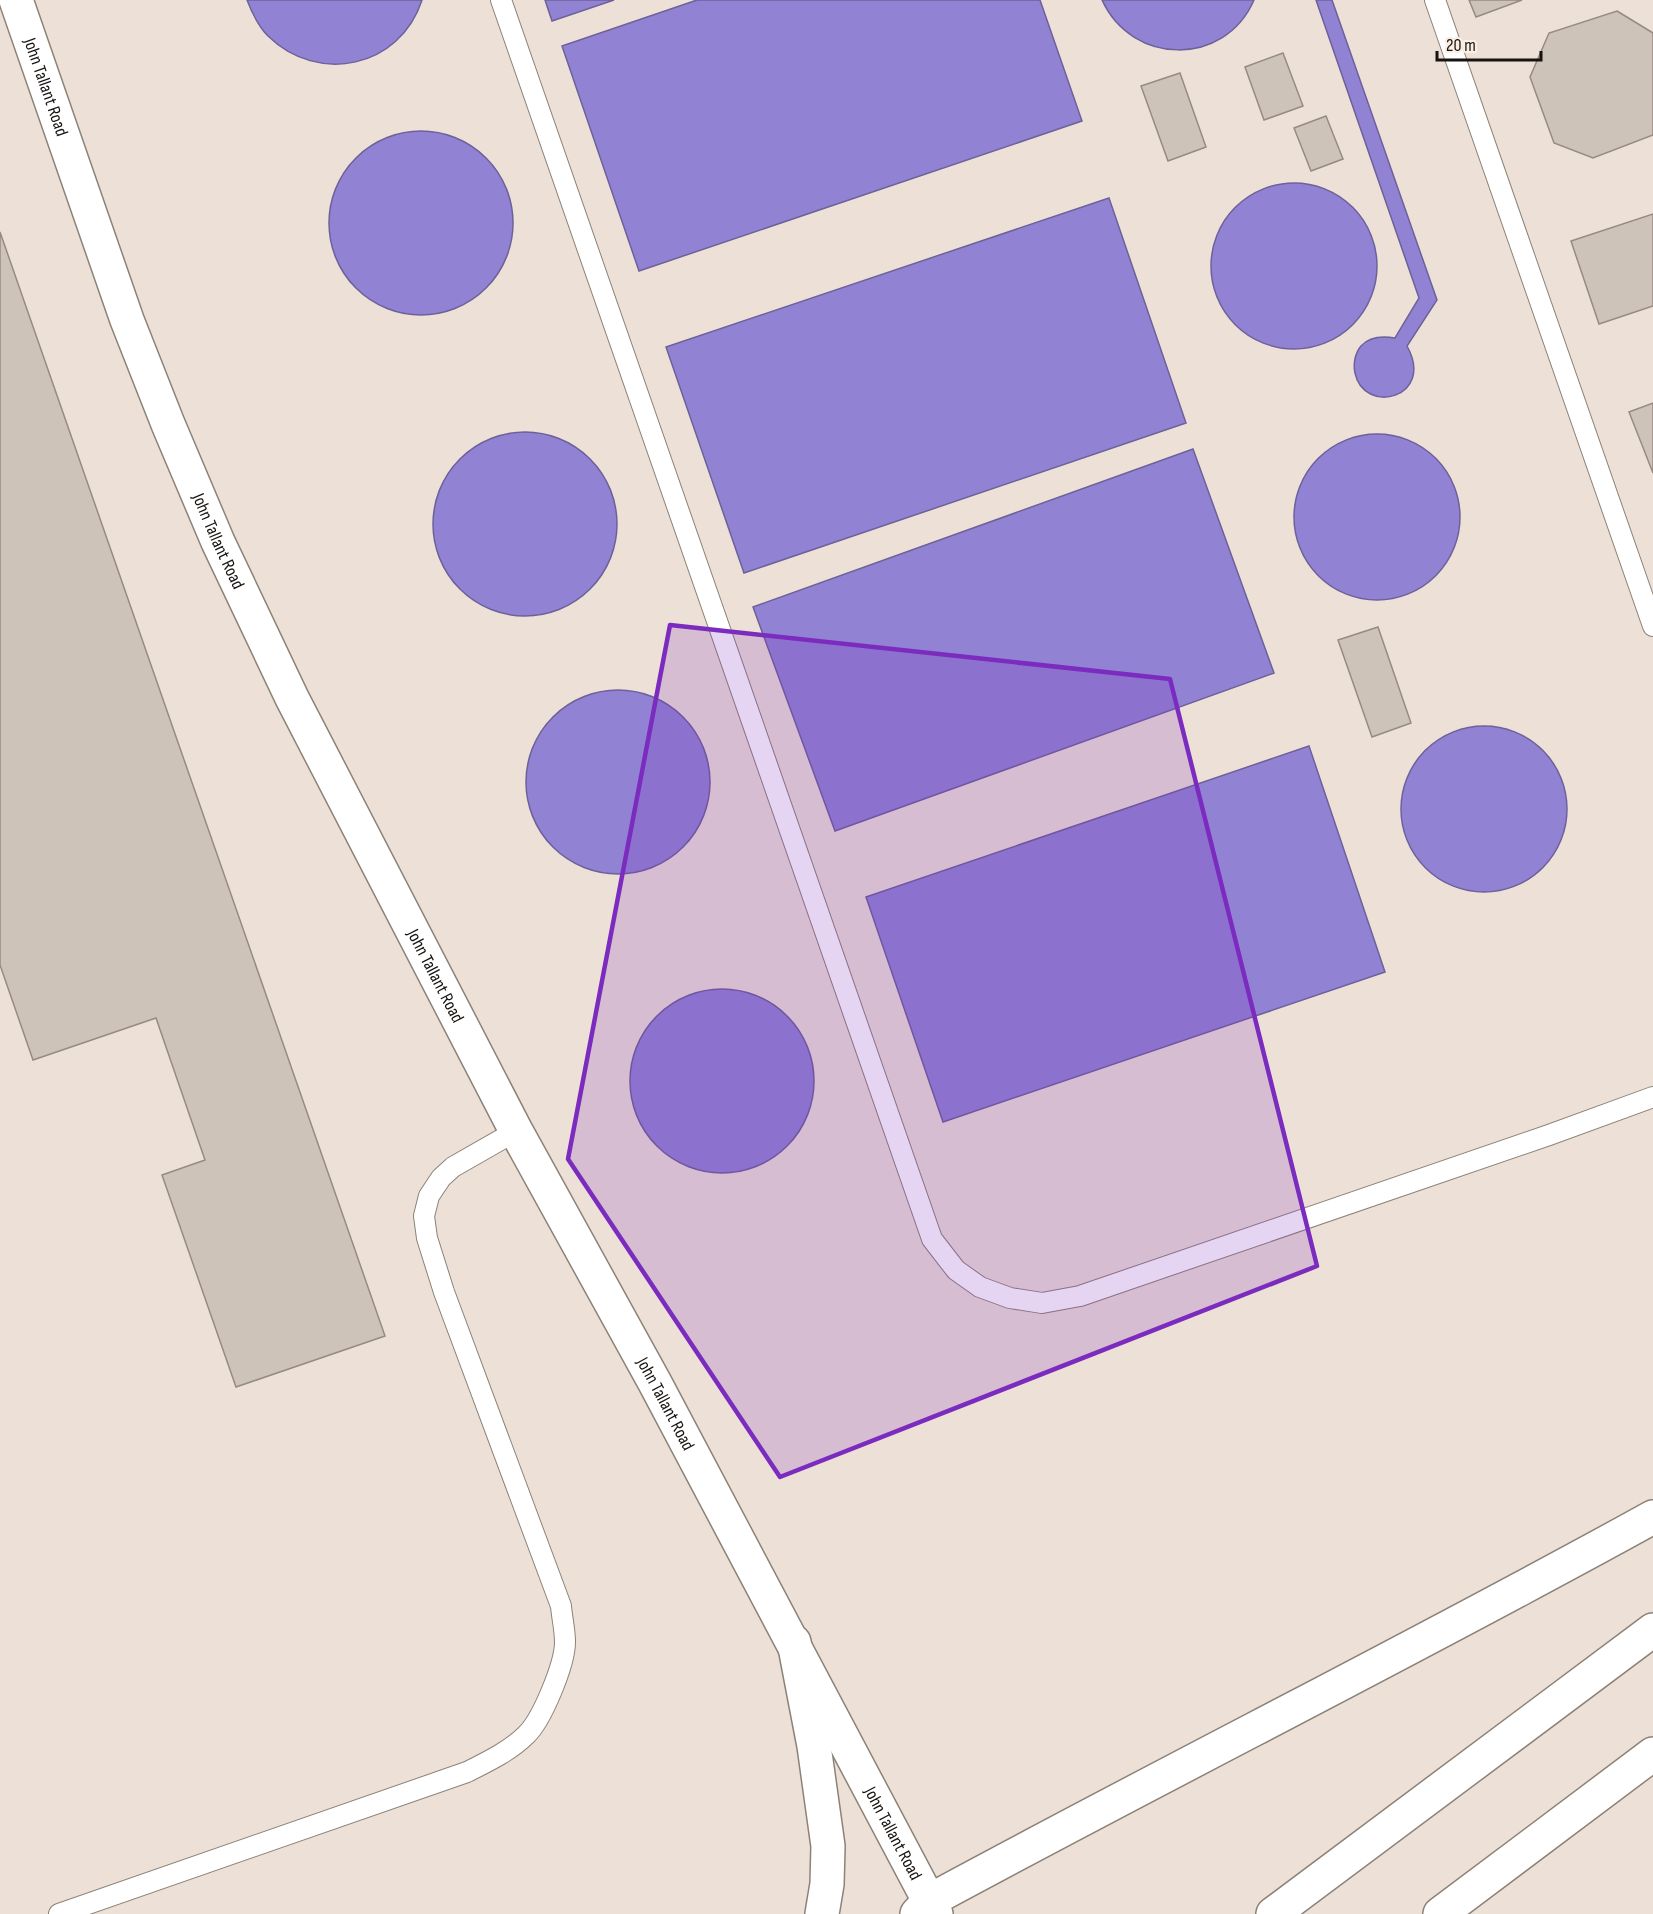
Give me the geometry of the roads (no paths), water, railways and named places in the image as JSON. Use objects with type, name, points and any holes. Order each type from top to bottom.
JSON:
[{"type":"main road","name":"John Tallant Road","points":[[16,0],[127,320],[218,542],[292,698],[516,1131],[794,1642],[927,1910]]},
{"type":"main road","points":[[927,1910],[1065,1827],[1506,1598],[1653,1517]]},
{"type":"main road","points":[[1273,1914],[1653,1630]]},
{"type":"main road","points":[[794,1642],[814,1746],[828,1846],[827,1884],[822,1914]]},
{"type":"main road","points":[[1440,1914],[1653,1754]]},
{"type":"lane","points":[[501,0],[928,1228],[932,1239],[956,1270],[980,1287],[1010,1298],[1042,1303],[1080,1296],[1653,1097]]},
{"type":"lane","points":[[1435,0],[1653,626]]},
{"type":"lane","points":[[59,1914],[467,1772],[496,1757],[527,1735],[541,1713],[555,1683],[565,1644],[561,1606],[444,1292],[427,1238],[424,1216],[429,1196],[447,1172],[516,1131]]}]
